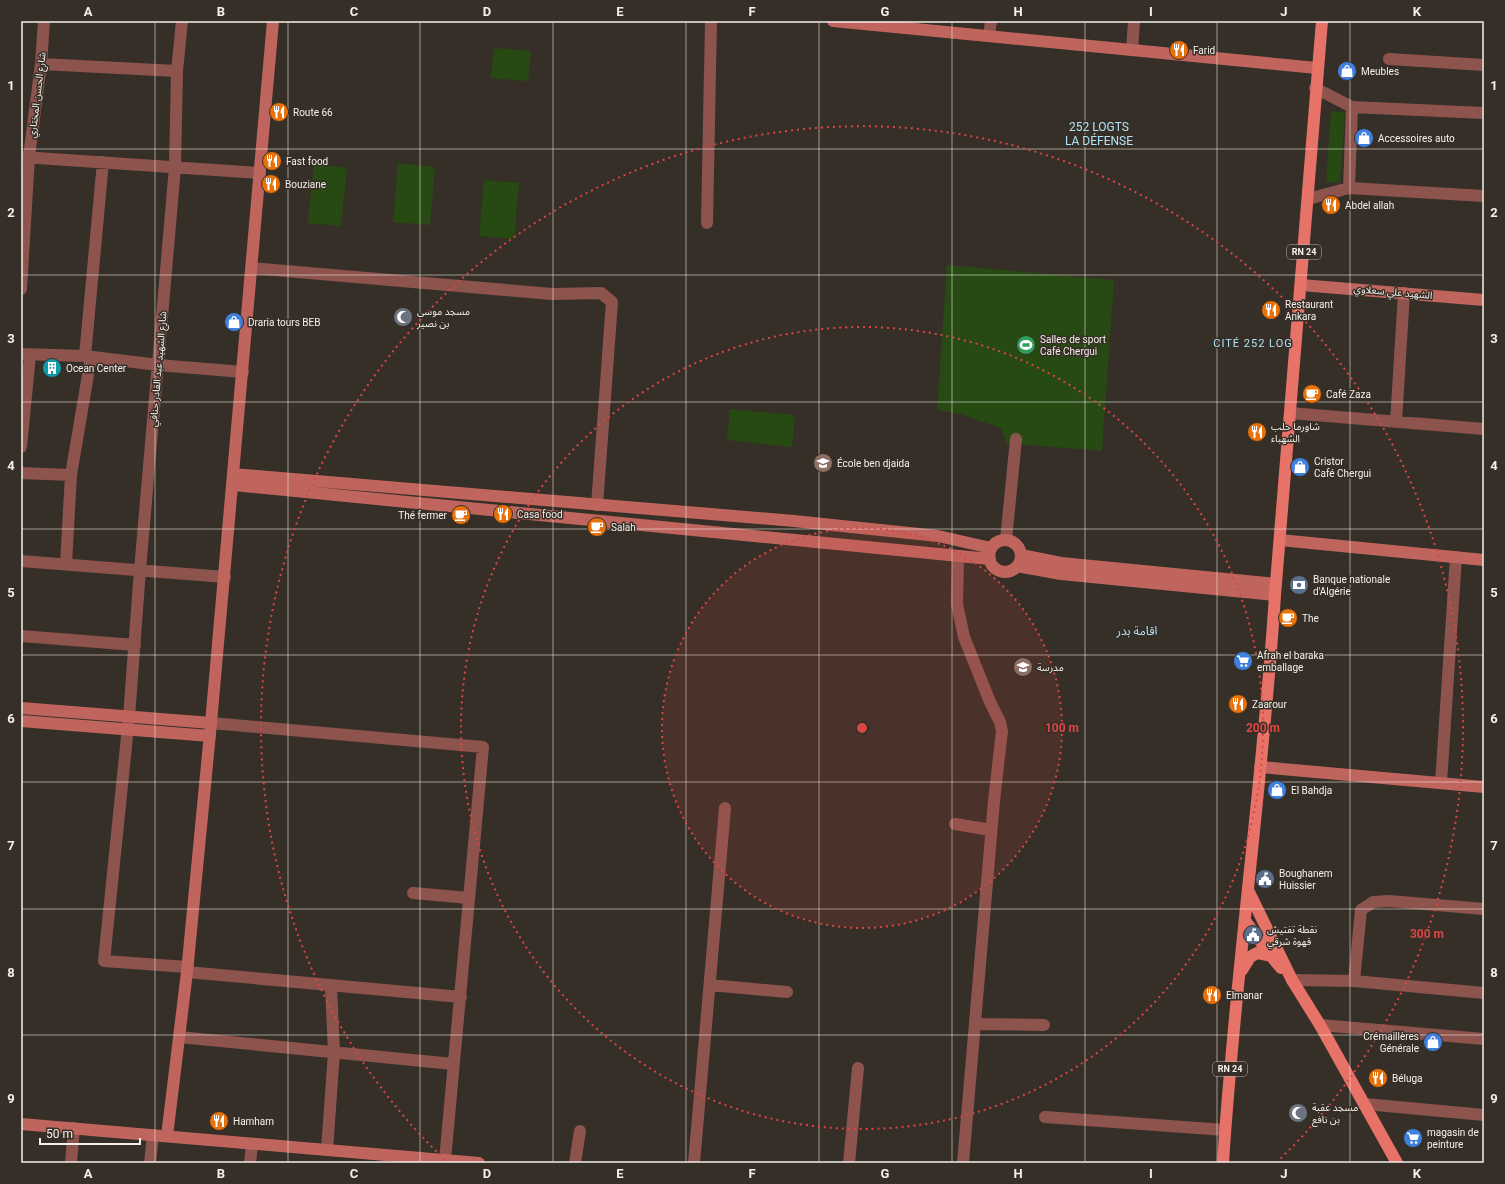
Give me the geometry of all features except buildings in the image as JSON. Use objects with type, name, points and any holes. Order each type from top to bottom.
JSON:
[{"type":"main road","points":[[167,1136],[187,970],[210,736],[274,21]]},
{"type":"main road","points":[[834,21],[1317,68]]},
{"type":"main road","name":"RN 24","points":[[1223,1163],[1239,975],[1246,922],[1270,669],[1275,590],[1308,199],[1315,88],[1322,21]]},
{"type":"main road","name":"الشهيد علي سعلاوي","points":[[1301,285],[1484,300]]},
{"type":"main road","points":[[233,479],[597,505],[794,521],[938,536],[990,553]]},
{"type":"main road","points":[[233,479],[958,556],[990,553]]},
{"type":"main road","points":[[990,553],[997,542],[1006,540],[1015,543],[1019,561]]},
{"type":"main road","points":[[1280,540],[1484,560]]},
{"type":"main road","points":[[990,553],[995,567],[1004,571],[1009,571],[1019,561]]},
{"type":"main road","points":[[1019,561],[1061,574],[1275,590]]},
{"type":"main road","points":[[21,708],[211,723]]},
{"type":"main road","points":[[21,721],[210,736]]},
{"type":"main road","points":[[1260,767],[1484,787]]},
{"type":"main road","points":[[1249,891],[1292,980],[1320,1025],[1365,1104],[1396,1163]]},
{"type":"main road","points":[[1246,922],[1271,956],[1292,980]]},
{"type":"main road","points":[[1239,975],[1250,957],[1257,953],[1271,956]]},
{"type":"main road","points":[[21,1124],[167,1136],[252,1145],[327,1150],[427,1161],[445,1160],[479,1163]]},
{"type":"street","name":"شارع الحسن المختاري","points":[[21,289],[25,157],[41,64],[44,21]]},
{"type":"street","name":"شارع الشهيد عبد القادر حنافي","points":[[182,21],[177,71],[175,167],[140,570],[128,729],[104,961],[187,970]]},
{"type":"street","points":[[707,223],[711,21]]},
{"type":"street","points":[[989,36],[991,21]]},
{"type":"street","points":[[1132,50],[1134,21]]},
{"type":"street","points":[[1389,59],[1484,65]]},
{"type":"street","points":[[41,64],[177,71]]},
{"type":"street","points":[[1315,88],[1352,107],[1484,113]]},
{"type":"street","points":[[1349,188],[1352,107]]},
{"type":"street","points":[[25,157],[260,173]]},
{"type":"street","points":[[66,564],[71,475],[88,357],[103,162]]},
{"type":"street","points":[[1308,199],[1349,188],[1484,196]]},
{"type":"street","points":[[252,268],[559,294],[601,293],[612,302],[597,505]]},
{"type":"street","points":[[1396,422],[1404,293]]},
{"type":"street","points":[[21,447],[26,355],[88,357],[158,365],[243,372]]},
{"type":"street","points":[[1290,413],[1484,429]]},
{"type":"street","points":[[1006,540],[1016,438]]},
{"type":"street","points":[[21,473],[71,475]]},
{"type":"street","points":[[958,556],[957,604],[964,637],[990,702],[1000,722],[1002,731],[991,830],[963,1163]]},
{"type":"street","points":[[1441,783],[1456,557]]},
{"type":"street","points":[[21,560],[224,576]]},
{"type":"street","points":[[21,636],[135,645]]},
{"type":"street","points":[[211,723],[483,747],[445,1160]]},
{"type":"street","points":[[694,1163],[725,808]]},
{"type":"street","points":[[955,824],[991,830]]},
{"type":"street","points":[[413,893],[468,898]]},
{"type":"street","points":[[1354,981],[1361,910],[1373,902],[1389,901],[1484,909]]},
{"type":"street","points":[[187,970],[331,986],[460,997]]},
{"type":"street","points":[[1292,980],[1354,981],[1484,993]]},
{"type":"street","points":[[710,984],[787,992]]},
{"type":"street","points":[[327,1150],[334,1052],[331,986]]},
{"type":"street","points":[[975,1024],[1044,1025]]},
{"type":"street","points":[[1320,1025],[1484,1039]]},
{"type":"street","points":[[179,1037],[453,1064]]},
{"type":"street","points":[[849,1163],[858,1068]]},
{"type":"street","points":[[1365,1104],[1484,1115]]},
{"type":"street","points":[[1045,1117],[1225,1130]]},
{"type":"street","points":[[71,1163],[74,1128]]},
{"type":"street","points":[[575,1163],[580,1131]]},
{"type":"street","points":[[150,1163],[152,1135]]},
{"type":"street","points":[[250,1163],[252,1145]]},
{"type":"green space","points":[[494,48],[531,51],[528,81],[491,78]]},
{"type":"green space","points":[[1331,111],[1345,113],[1340,183],[1326,182]]},
{"type":"green space","points":[[398,163],[435,167],[430,225],[393,222]]},
{"type":"green space","points":[[314,164],[347,168],[341,226],[308,223]]},
{"type":"green space","points":[[484,180],[519,183],[514,239],[479,236]]},
{"type":"green space","name":"Salles de sport Café Chergui","points":[[947,265],[1114,280],[1102,451],[1006,443],[1001,428],[960,414],[937,410]]},
{"type":"green space","points":[[730,409],[795,415],[792,447],[727,440]]},
{"type":"place","name":"Farid","points":[[1179,50]]},
{"type":"place","name":"Meubles","points":[[1347,71]]},
{"type":"place","name":"Route 66","points":[[279,112]]},
{"type":"place","name":"Accessoires auto","points":[[1364,138]]},
{"type":"place","name":"Fast food","points":[[272,161]]},
{"type":"place","name":"Bouziane","points":[[271,184]]},
{"type":"place","name":"Abdel allah","points":[[1331,205]]},
{"type":"place","name":"Restaurant Ankara","points":[[1271,310]]},
{"type":"place","name":"مسجد موسى بن نصير","points":[[403,317]]},
{"type":"place","name":"Draria tours BEB","points":[[234,322]]},
{"type":"place","name":"Salles de sport Café Chergui","points":[[1026,345]]},
{"type":"place","name":"Ocean Center","points":[[52,368]]},
{"type":"place","name":"Café Zaza","points":[[1312,394]]},
{"type":"place","name":"شاورما حلب الشهباء","points":[[1257,432]]},
{"type":"place","name":"École ben djaida","points":[[823,463]]},
{"type":"place","name":"Cristor Café Chergui","points":[[1300,467]]},
{"type":"place","name":"Casa food","points":[[503,514]]},
{"type":"place","name":"Thé fermer","points":[[461,515]]},
{"type":"place","name":"Salah","points":[[597,527]]},
{"type":"place","name":"Banque nationale d'Algérie","points":[[1299,585]]},
{"type":"place","name":"The","points":[[1288,618]]},
{"type":"place","name":"Afrah el baraka emballage","points":[[1243,661]]},
{"type":"place","name":"مدرسة","points":[[1023,667]]},
{"type":"place","name":"Zaarour","points":[[1238,704]]},
{"type":"place","name":"El Bahdja","points":[[1277,790]]},
{"type":"place","name":"Boughanem Huissier","points":[[1265,879]]},
{"type":"place","name":"نقطة تفتيش قهوة شرقي","points":[[1253,935]]},
{"type":"place","name":"Elmanar","points":[[1212,995]]},
{"type":"place","name":"Crémaillères Générale","points":[[1433,1042]]},
{"type":"place","name":"Béluga","points":[[1378,1078]]},
{"type":"place","name":"مسجد عقبة بن نافع","points":[[1298,1113]]},
{"type":"place","name":"Hamham","points":[[219,1121]]},
{"type":"place","name":"magasin de peinture","points":[[1413,1138]]},
{"type":"district","name":"252 LOGTS LA DÉFENSE","points":[[1099,134]]},
{"type":"district","name":"CITÉ 252 LOG","points":[[1253,343]]},
{"type":"district","name":"اقامة بدر","points":[[1137,631]]}]
